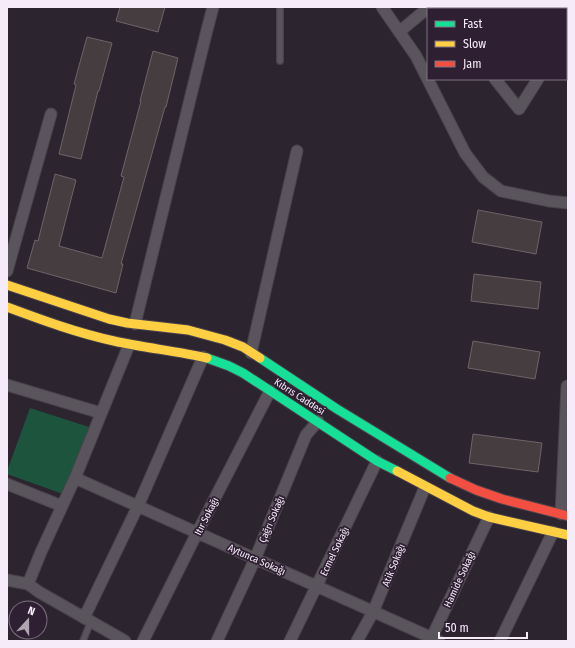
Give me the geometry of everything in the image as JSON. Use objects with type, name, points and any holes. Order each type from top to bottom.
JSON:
[{"type":"main road","points":[[7,285],[115,320],[135,324],[188,330],[225,340],[243,347],[344,413],[447,477],[476,490],[502,499],[564,515]]},
{"type":"main road","name":"Kıbrıs Caddesi","points":[[7,307],[62,328],[100,338],[203,357],[223,363],[235,368],[377,461],[425,487],[489,516],[568,535]]},
{"type":"street","points":[[135,324],[206,34],[214,7]]},
{"type":"street","points":[[382,7],[416,56],[427,78]]},
{"type":"street","points":[[399,32],[427,9]]},
{"type":"street","points":[[428,80],[465,153],[482,177],[501,191],[568,203]]},
{"type":"street","points":[[496,80],[518,109],[537,80]]},
{"type":"street","points":[[7,271],[51,114]]},
{"type":"street","points":[[251,353],[297,151]]},
{"type":"street","points":[[28,584],[101,414],[129,344]]},
{"type":"street","points":[[88,620],[203,357]]},
{"type":"street","points":[[7,385],[101,414]]},
{"type":"street","points":[[564,515],[567,386]]},
{"type":"street","name":"Itır Sokağı","points":[[143,641],[270,391]]},
{"type":"street","name":"Çağrı Sokağı","points":[[217,641],[255,558],[306,435],[318,421]]},
{"type":"street","name":"Ecmel Sokağı","points":[[290,641],[377,461]]},
{"type":"street","name":"Aytunca Sokağı","points":[[74,478],[255,558],[433,640]]},
{"type":"street","points":[[7,484],[62,506]]},
{"type":"street","name":"Atik Sokağı","points":[[357,641],[373,612],[425,487]]},
{"type":"street","name":"Hamide Sokağı","points":[[433,640],[489,516]]},
{"type":"street","points":[[500,641],[553,532]]},
{"type":"street","points":[[7,580],[28,584],[39,592],[126,641]]},
{"type":"lane","points":[[280,7],[280,61]]},
{"type":"lane","points":[[83,641],[88,620]]},
{"type":"green space","points":[[30,408],[89,427],[63,494],[7,474]]},
{"type":"building","points":[[120,7],[165,7],[158,32],[116,21]]},
{"type":"building","points":[[87,37],[112,43],[81,159],[59,154],[76,85],[74,84]]},
{"type":"building","points":[[153,51],[178,58],[166,107],[121,264],[123,264],[116,293],[27,268],[35,240],[38,241],[55,174],[76,180],[59,246],[102,258],[124,177],[121,176]]},
{"type":"building","points":[[478,210],[542,222],[536,254],[472,242]]},
{"type":"building","points":[[474,274],[541,282],[538,309],[471,301]]},
{"type":"building","points":[[473,341],[540,352],[535,379],[468,368]]},
{"type":"building","points":[[473,434],[542,443],[538,472],[469,463]]},
{"type":"traffic: fast","points":[[207,358],[243,373],[377,461],[397,471]]},
{"type":"traffic: fast","points":[[260,358],[337,409],[450,478]]},
{"type":"traffic: slow","points":[[7,285],[109,319],[127,323],[188,330],[225,340],[243,347],[260,358]]},
{"type":"traffic: slow","points":[[7,307],[60,326],[100,338],[207,358]]},
{"type":"traffic: slow","points":[[397,471],[473,511],[489,517],[568,535]]},
{"type":"traffic: jam","points":[[450,478],[476,490],[502,499],[568,516]]}]
